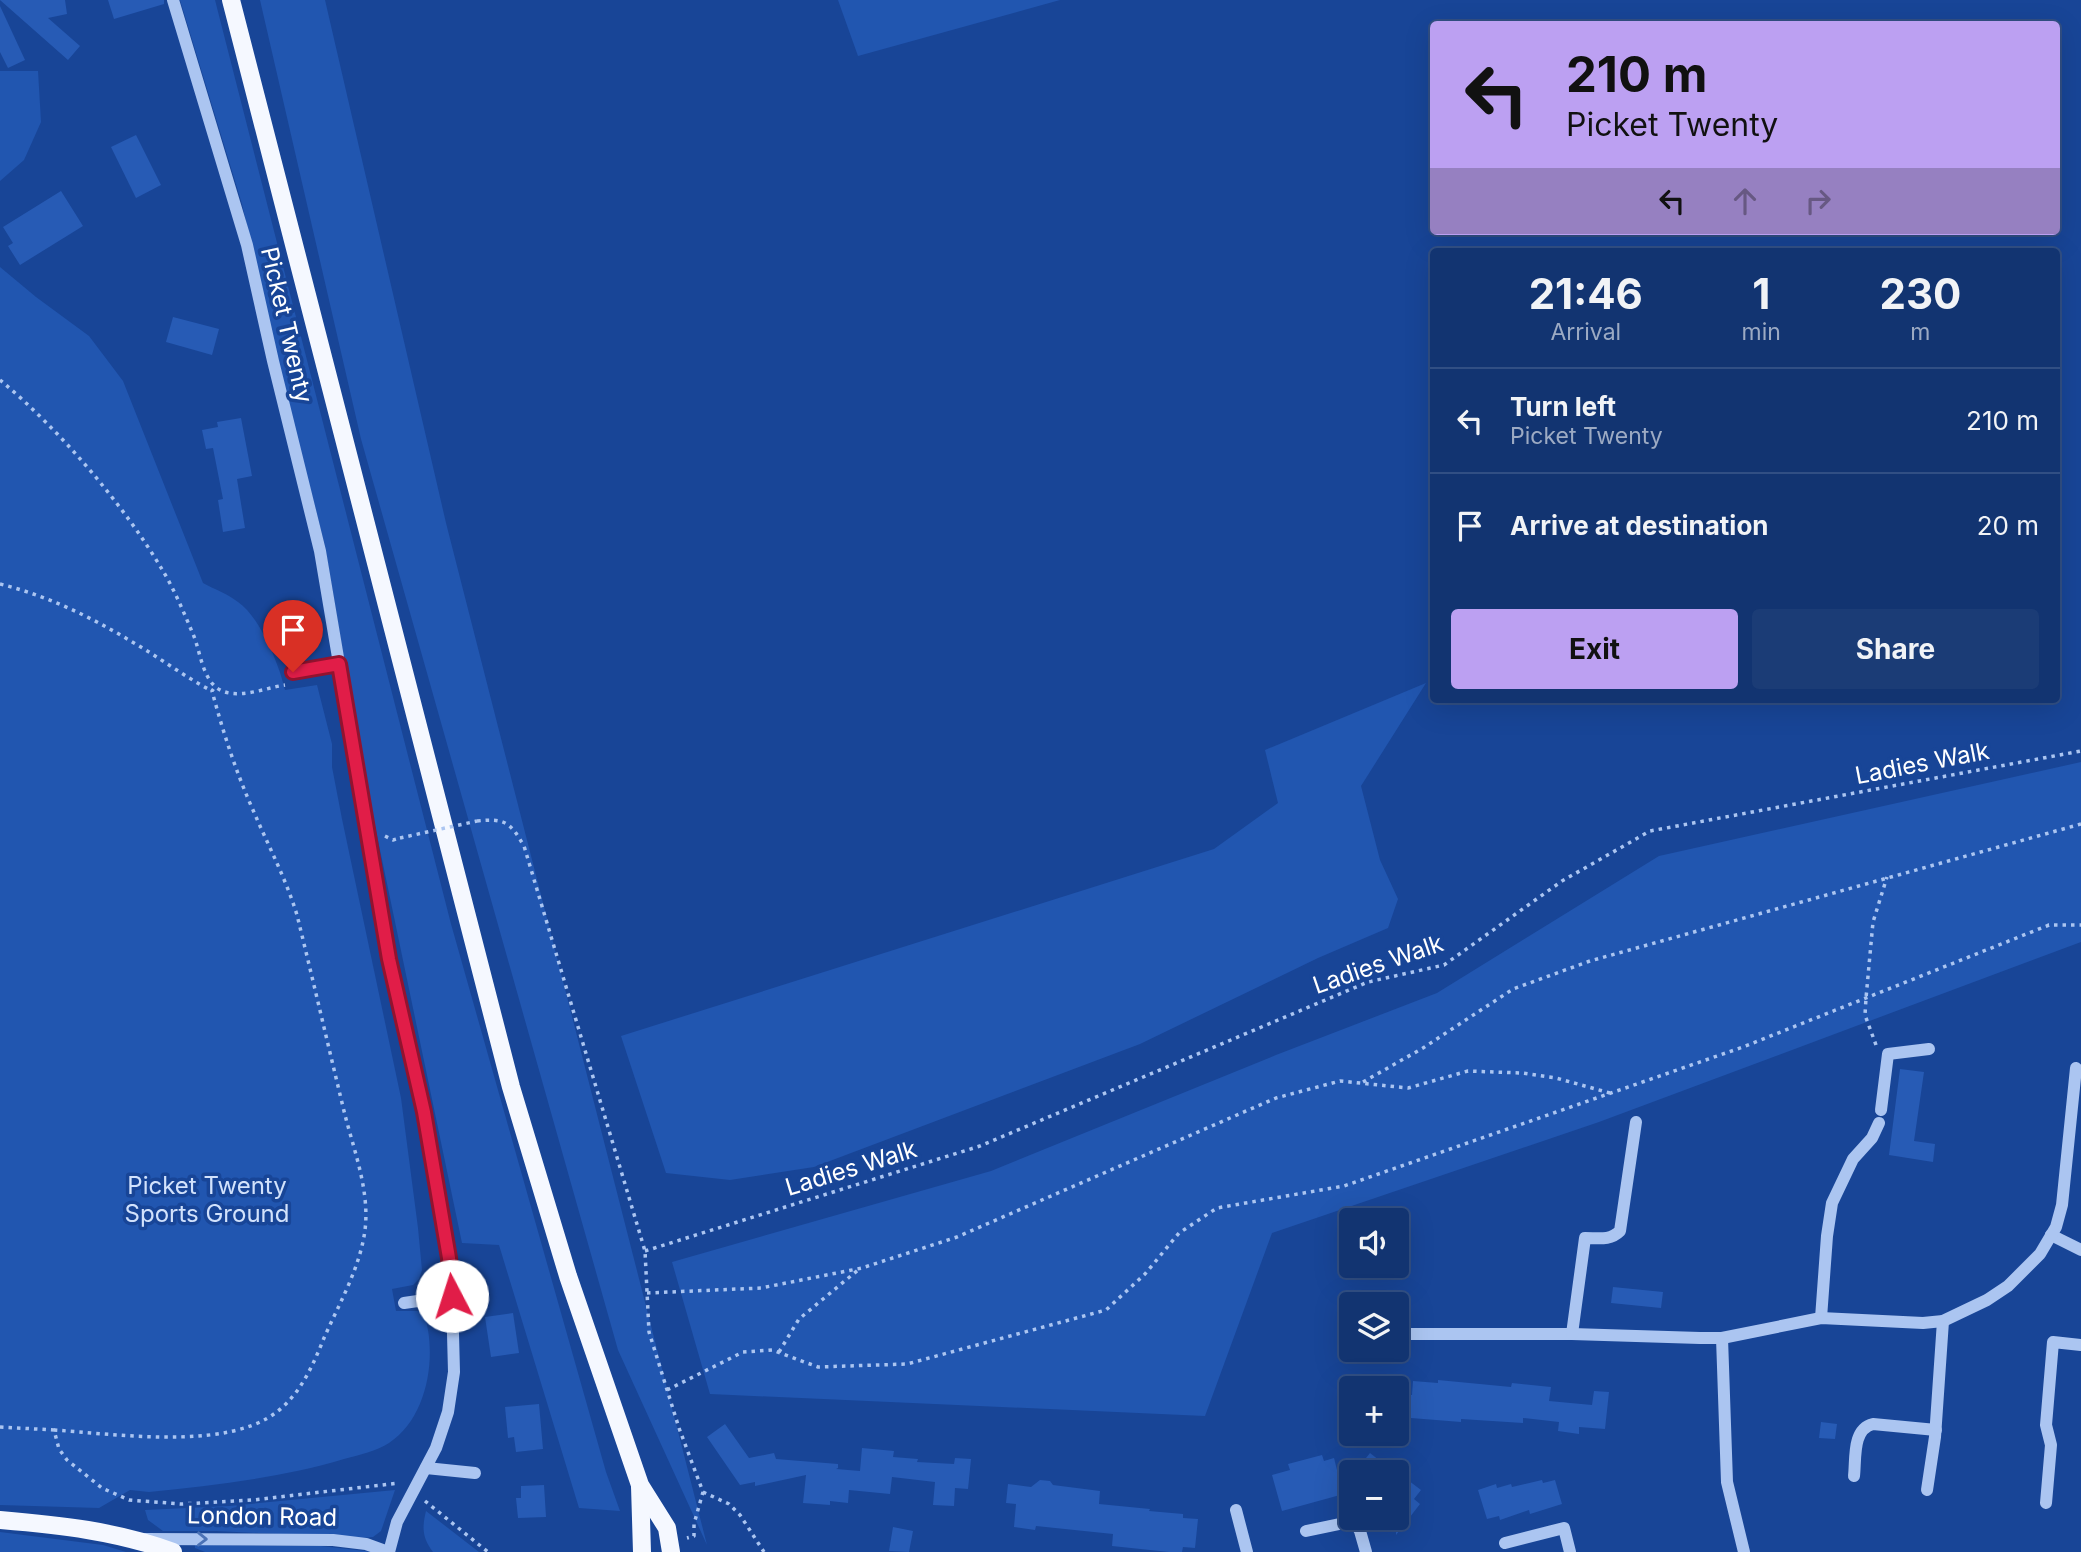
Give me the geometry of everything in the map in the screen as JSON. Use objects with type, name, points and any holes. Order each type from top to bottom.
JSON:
[{"type":"main road","points":[[231,0],[511,1087],[557,1243],[640,1485],[667,1528],[671,1552]]},
{"type":"main road","points":[[640,1485],[642,1552]]},
{"type":"main road","name":"London Road","points":[[0,1520],[79,1529],[134,1539],[173,1552]]},
{"type":"street","name":"Picket Twenty","points":[[173,0],[247,245],[320,551],[389,959],[424,1112],[449,1258],[454,1345],[451,1394],[442,1433],[397,1522],[388,1552]]},
{"type":"street","points":[[293,672],[339,664]]},
{"type":"street","points":[[1821,1318],[1832,1203],[1853,1158],[1872,1138],[1880,1116],[1888,1054],[1928,1049]]},
{"type":"street","points":[[1409,1334],[1722,1338],[1821,1318],[1923,1323],[1943,1321],[1987,1300],[2008,1286],[2040,1254],[2051,1235],[2062,1205],[2077,1101],[2076,1068]]},
{"type":"street","points":[[1573,1334],[1585,1238],[1605,1239],[1620,1231],[1636,1122]]},
{"type":"street","points":[[2051,1235],[2081,1250]]},
{"type":"street","points":[[404,1303],[452,1296]]},
{"type":"street","points":[[1927,1490],[1936,1430],[1943,1321]]},
{"type":"street","points":[[1722,1338],[1725,1463],[1729,1497],[1744,1552]]},
{"type":"street","points":[[2046,1503],[2051,1445],[2046,1425],[2053,1342],[2081,1345]]},
{"type":"street","points":[[1854,1476],[1859,1433],[1865,1426],[1872,1424],[1936,1430]]},
{"type":"street","points":[[426,1468],[475,1473]]},
{"type":"street","points":[[1236,1510],[1247,1552]]},
{"type":"street","points":[[1306,1531],[1339,1523]]},
{"type":"street","points":[[1506,1543],[1564,1528],[1570,1552]]},
{"type":"street","points":[[1360,1530],[1366,1552]]},
{"type":"street","name":"London Road","points":[[134,1539],[333,1540],[366,1544],[388,1552]]},
{"type":"path","points":[[0,380],[41,419],[129,518],[171,586],[215,687],[212,691]]},
{"type":"path","points":[[0,584],[47,597],[72,609],[133,642],[212,691],[251,806],[291,895],[297,915],[358,1166],[366,1211],[365,1229],[351,1277],[319,1351],[302,1385],[276,1414],[242,1429],[192,1436],[0,1427]]},
{"type":"path","name":"Ladies Walk","points":[[645,1251],[979,1146],[1368,982],[1444,965],[1562,881],[1650,831],[2081,751]]},
{"type":"path","points":[[400,838],[495,819],[504,821],[514,829],[524,846],[645,1251],[649,1332],[693,1470],[703,1492],[729,1504],[740,1515],[764,1552]]},
{"type":"path","points":[[1361,1083],[1423,1048],[1513,989],[1590,961],[2081,824]]},
{"type":"path","points":[[1887,877],[1873,922],[1866,1015],[1876,1045],[1888,1054]]},
{"type":"path","points":[[667,1390],[743,1352],[772,1350],[818,1367],[907,1364],[1105,1310],[1145,1274],[1179,1233],[1217,1208],[1344,1186],[1743,1047],[2049,925],[2081,925]]},
{"type":"path","points":[[647,1293],[761,1288],[859,1268],[957,1237],[1276,1098],[1340,1081],[1408,1088],[1468,1071],[1521,1073],[1556,1078],[1610,1093]]},
{"type":"path","points":[[779,1352],[799,1319],[859,1268]]},
{"type":"path","points":[[54,1430],[59,1449],[66,1460],[102,1488],[130,1500],[181,1504],[253,1500],[402,1483]]},
{"type":"path","points":[[426,1502],[488,1552]]},
{"type":"green space","points":[[180,0],[215,0],[451,924],[606,1472],[620,1511],[579,1508],[499,1245],[462,1243],[360,754],[325,546],[282,380],[242,204]]},
{"type":"green space","points":[[260,0],[325,0],[446,523],[707,1545],[618,1350],[361,439]]},
{"type":"green space","points":[[838,0],[1060,0],[858,56]]},
{"type":"green space","points":[[0,71],[38,71],[41,122],[24,160],[0,181]]},
{"type":"green space","name":"Picket Twenty Sports Ground","points":[[0,267],[89,336],[123,381],[203,583],[234,599],[254,618],[273,655],[285,690],[317,685],[332,744],[332,767],[342,819],[401,1098],[418,1228],[422,1270],[419,1279],[413,1285],[392,1289],[396,1311],[423,1311],[430,1345],[427,1383],[421,1401],[403,1432],[384,1446],[320,1466],[272,1476],[149,1492],[130,1490],[99,1508],[0,1505]]},
{"type":"green space","points":[[1426,683],[1361,786],[1380,860],[1398,899],[1388,928],[1318,958],[1140,1044],[814,1167],[730,1180],[666,1173],[621,1036],[1214,849],[1278,803],[1265,750]]},
{"type":"green space","points":[[2081,762],[2081,942],[1599,1122],[1339,1208],[1339,1210],[1272,1233],[1205,1416],[710,1394],[672,1262],[991,1171],[1437,993],[1659,856]]},
{"type":"green space","points":[[395,1490],[381,1531],[373,1537],[362,1538],[163,1531],[148,1520],[145,1510],[229,1506]]},
{"type":"green space","points":[[426,1511],[479,1552],[433,1552],[424,1532]]},
{"type":"green space","points":[[0,1532],[103,1545],[126,1552],[0,1552]]},
{"type":"green space","points":[[195,1545],[321,1546],[374,1552],[205,1552],[195,1548]]},
{"type":"building","points":[[0,0],[65,0],[67,14],[48,18],[80,46],[68,60]]},
{"type":"building","points":[[108,0],[164,0],[164,4],[114,19]]},
{"type":"building","points":[[0,6],[25,60],[8,68],[0,52]]},
{"type":"building","points":[[136,135],[161,185],[136,198],[111,147]]},
{"type":"building","points":[[61,191],[83,226],[20,265],[8,246],[13,243],[3,227]]},
{"type":"building","points":[[173,317],[219,329],[212,355],[166,342]]},
{"type":"building","points":[[241,418],[252,476],[237,479],[245,528],[223,532],[218,500],[223,499],[213,448],[206,449],[202,430],[218,427],[217,422]]},
{"type":"building","points":[[1900,1069],[1924,1072],[1914,1141],[1935,1144],[1933,1162],[1889,1155]]},
{"type":"building","points":[[1613,1287],[1663,1292],[1661,1308],[1611,1303]]},
{"type":"building","points":[[513,1313],[519,1353],[491,1357],[485,1317]]},
{"type":"building","points":[[1438,1380],[1511,1387],[1512,1383],[1551,1387],[1549,1401],[1592,1405],[1594,1391],[1609,1392],[1605,1429],[1579,1427],[1579,1434],[1558,1431],[1559,1422],[1523,1418],[1523,1423],[1411,1418],[1409,1395],[1412,1395],[1413,1381],[1438,1383]]},
{"type":"building","points":[[539,1404],[543,1449],[516,1452],[514,1437],[508,1438],[505,1407]]},
{"type":"building","points":[[1821,1422],[1837,1424],[1835,1439],[1819,1438]]},
{"type":"building","points":[[725,1424],[749,1458],[774,1453],[776,1459],[838,1464],[836,1469],[860,1471],[862,1448],[894,1451],[893,1457],[918,1459],[917,1462],[954,1464],[955,1458],[971,1459],[968,1489],[955,1488],[954,1506],[933,1505],[935,1482],[892,1477],[890,1494],[849,1490],[848,1503],[803,1503],[806,1475],[755,1486],[755,1482],[740,1485],[707,1437]]},
{"type":"building","points":[[1370,1453],[1379,1460],[1364,1460]]},
{"type":"building","points":[[1322,1455],[1324,1461],[1334,1458],[1339,1478],[1339,1495],[1282,1511],[1272,1475],[1290,1470],[1288,1464]]},
{"type":"building","points":[[1040,1480],[1050,1481],[1053,1485],[1100,1491],[1099,1504],[1183,1514],[1183,1518],[1198,1519],[1195,1548],[1183,1547],[1182,1552],[1169,1552],[1112,1546],[1113,1534],[1036,1526],[1035,1530],[1014,1527],[1016,1504],[1006,1503],[1008,1484],[1031,1487]]},
{"type":"building","points":[[1542,1480],[1543,1483],[1555,1480],[1562,1504],[1530,1514],[1529,1510],[1500,1520],[1499,1516],[1487,1519],[1478,1490],[1496,1484],[1497,1488],[1511,1484],[1512,1487]]},
{"type":"building","points":[[1409,1481],[1421,1490],[1414,1499],[1420,1504],[1409,1518]]},
{"type":"building","points":[[544,1485],[546,1517],[518,1518],[516,1498],[521,1498],[521,1486]]},
{"type":"building","points":[[893,1527],[913,1531],[909,1552],[889,1551]]},
{"type":"route","points":[[293,672],[339,664],[389,959],[424,1112],[449,1258],[452,1296]]}]
